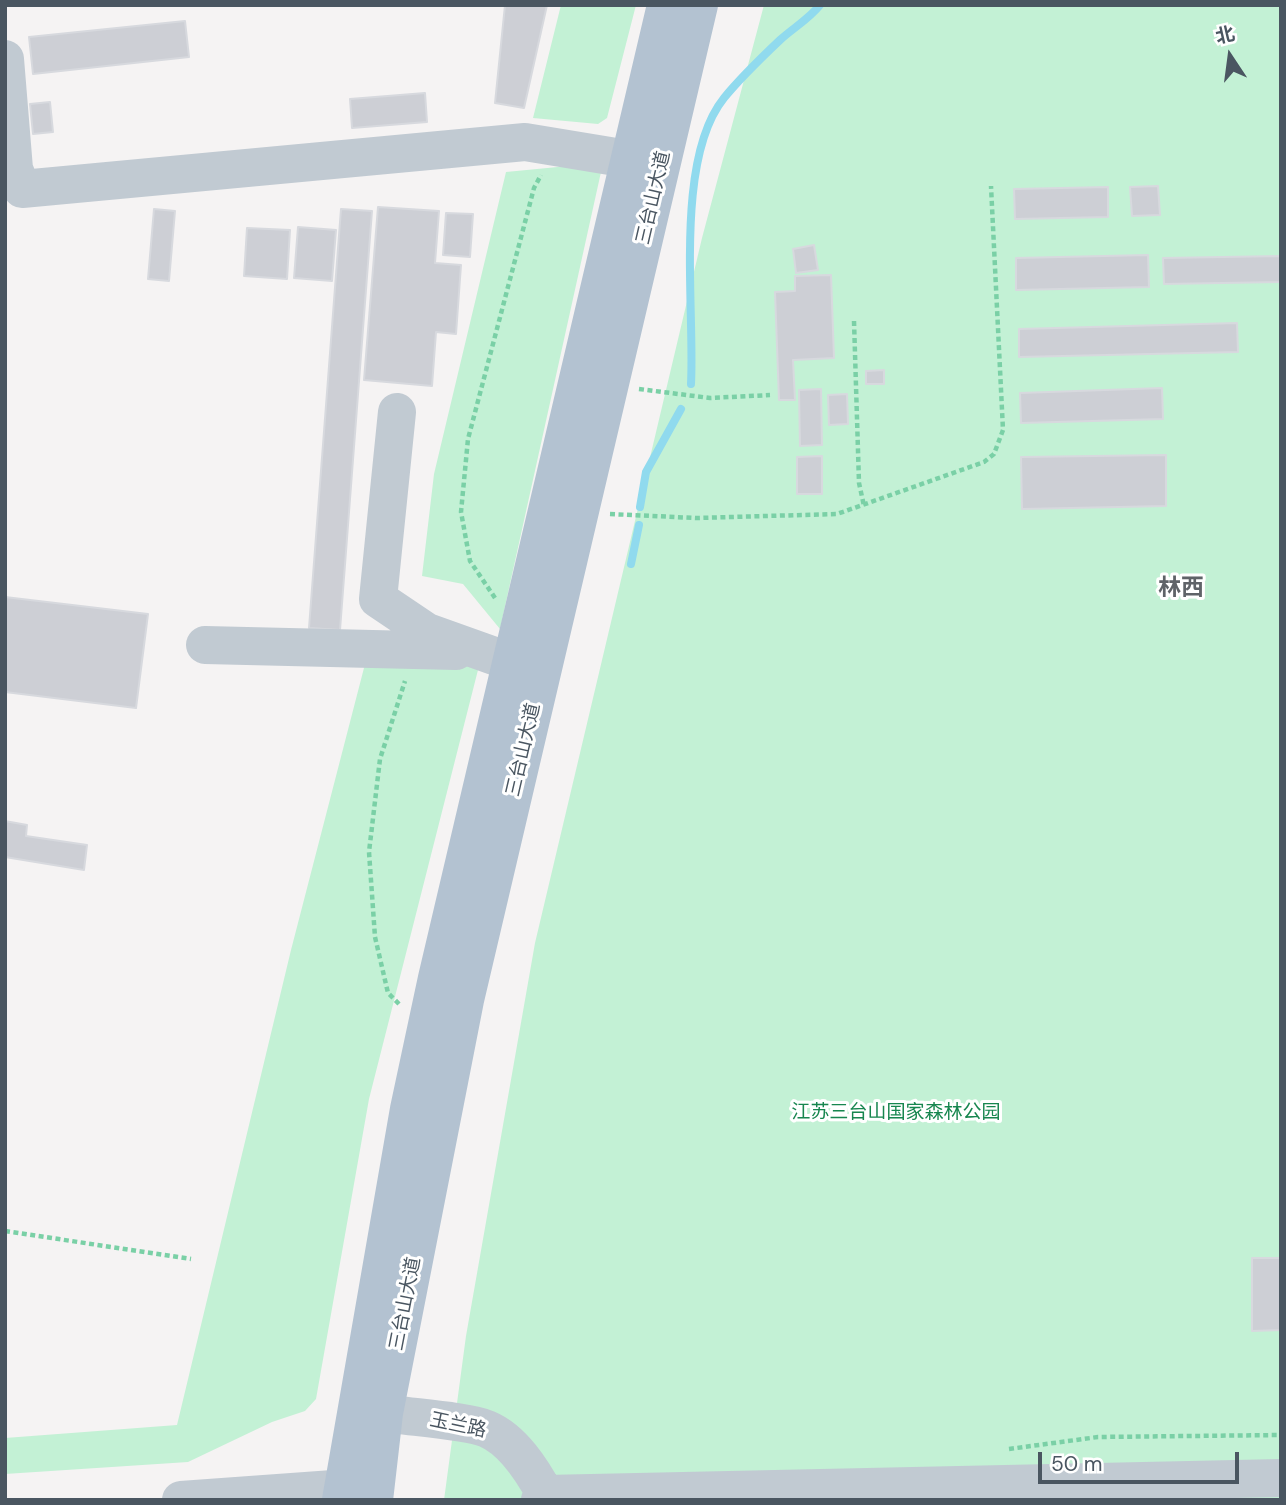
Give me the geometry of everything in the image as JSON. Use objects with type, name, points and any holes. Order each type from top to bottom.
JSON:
[{"type":"main road","name":"三台山大道","points":[[358,1493],[426,1033],[497,657],[521,617],[666,5]]},
{"type":"main road","name":"三台山大道","points":[[358,1493],[384,1413],[465,1000],[699,5]]},
{"type":"street","points":[[5,59],[14,169],[22,189],[525,142],[628,159]]},
{"type":"street","points":[[397,412],[378,599],[427,632],[497,657]]},
{"type":"street","points":[[205,645],[497,657]]},
{"type":"street","name":"玉兰路","points":[[384,1413],[487,1428],[504,1440],[532,1470],[542,1497],[1281,1478]]},
{"type":"street","points":[[181,1500],[358,1493]]},
{"type":"path","points":[[521,617],[490,594],[471,561],[461,512],[468,439],[484,371],[534,188],[555,147]]},
{"type":"path","points":[[581,513],[791,518],[837,514],[984,462],[999,443],[1003,430],[991,187]]},
{"type":"path","points":[[854,321],[859,483],[864,506]]},
{"type":"path","points":[[611,382],[655,393],[710,398],[770,395]]},
{"type":"path","points":[[407,676],[380,760],[369,852],[375,937],[388,993],[426,1033]]},
{"type":"path","points":[[5,1231],[191,1259]]},
{"type":"green space","points":[[561,5],[636,5],[607,118],[598,124],[533,118]]},
{"type":"green space","name":"江苏三台山国家森林公园","points":[[764,5],[1281,5],[1281,1500],[444,1500],[466,1336],[535,943],[702,238]]},
{"type":"green space","points":[[568,166],[601,172],[500,629],[463,584],[422,576],[434,474],[506,172]]},
{"type":"green space","points":[[372,637],[479,666],[369,1099],[316,1399],[305,1411],[272,1422],[188,1462],[5,1474],[5,1438],[177,1425],[291,950]]},
{"type":"building","points":[[505,5],[547,5],[524,108],[495,103]]},
{"type":"building","points":[[185,21],[189,57],[33,74],[29,37]]},
{"type":"building","points":[[425,93],[427,122],[352,128],[350,99]]},
{"type":"building","points":[[50,102],[53,132],[33,134],[30,104]]},
{"type":"building","points":[[1158,186],[1160,215],[1132,216],[1130,187]]},
{"type":"building","points":[[1108,187],[1108,217],[1015,219],[1014,189]]},
{"type":"building","points":[[378,207],[439,211],[435,263],[461,265],[456,334],[436,332],[432,386],[364,380]]},
{"type":"building","points":[[154,209],[175,211],[169,281],[148,279]]},
{"type":"building","points":[[341,209],[372,211],[340,630],[309,628]]},
{"type":"building","points":[[446,213],[473,214],[470,257],[443,255]]},
{"type":"building","points":[[298,227],[336,230],[332,281],[294,278]]},
{"type":"building","points":[[247,228],[290,230],[287,279],[244,276]]},
{"type":"building","points":[[814,245],[818,270],[796,273],[793,249]]},
{"type":"building","points":[[1148,255],[1149,287],[1016,290],[1016,258]]},
{"type":"building","points":[[1281,256],[1281,282],[1164,284],[1163,258]]},
{"type":"building","points":[[831,275],[834,358],[793,360],[795,400],[779,400],[775,292],[795,291],[795,276]]},
{"type":"building","points":[[1237,323],[1238,352],[1019,357],[1019,329]]},
{"type":"building","points":[[884,370],[884,384],[866,384],[866,371]]},
{"type":"building","points":[[1162,388],[1163,419],[1021,423],[1020,393]]},
{"type":"building","points":[[821,389],[822,445],[800,446],[799,390]]},
{"type":"building","points":[[847,394],[848,424],[829,425],[828,395]]},
{"type":"building","points":[[1166,455],[1166,506],[1022,509],[1021,457]]},
{"type":"building","points":[[822,456],[822,494],[797,494],[797,457]]},
{"type":"building","points":[[5,597],[148,614],[136,708],[5,692]]},
{"type":"building","points":[[5,821],[27,825],[26,836],[87,845],[84,870],[5,857]]},
{"type":"building","points":[[1252,1258],[1281,1258],[1281,1330],[1252,1331]]},
{"type":"waterway","points":[[691,384],[690,235],[698,158],[708,125],[724,98],[737,83],[820,5]]},
{"type":"waterway","points":[[640,507],[646,472],[681,409]]},
{"type":"waterway","points":[[631,564],[639,525]]},
{"type":"district","name":"林西","points":[[1181,589]]}]
